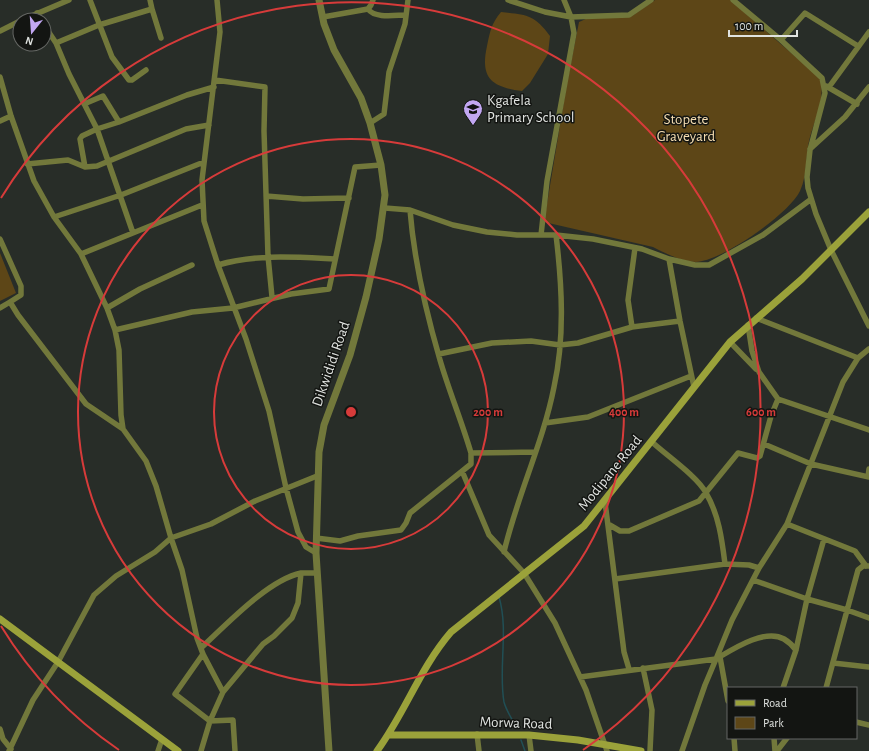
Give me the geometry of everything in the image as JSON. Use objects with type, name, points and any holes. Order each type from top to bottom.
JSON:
[{"type":"main road","name":"Modipane Road","points":[[377,751],[388,735],[419,677],[438,647],[462,622],[577,532],[605,502],[730,342],[832,250],[869,212]]},
{"type":"main road","points":[[0,619],[178,751]]},
{"type":"main road","name":"Morwa Road","points":[[388,735],[529,735],[606,748],[641,751]]},
{"type":"street","points":[[39,12],[69,0]]},
{"type":"street","points":[[90,0],[112,57],[129,80],[132,80],[146,70]]},
{"type":"street","points":[[150,0],[161,38]]},
{"type":"street","points":[[217,0],[220,32],[204,162],[202,205],[208,237],[233,308],[246,339],[270,411],[286,488],[302,542],[316,553]]},
{"type":"street","name":"Dikwididi Road","points":[[319,0],[334,50],[361,98],[370,123],[381,164],[384,184],[384,208],[376,254],[355,340],[321,437],[317,476],[316,553],[329,751]]},
{"type":"street","points":[[323,17],[368,9],[372,5],[373,0]]},
{"type":"street","points":[[370,123],[384,114],[389,72],[406,15],[408,0]]},
{"type":"street","points":[[508,0],[545,12],[571,17],[629,15],[651,0]]},
{"type":"street","points":[[541,235],[548,174],[574,33],[571,17],[564,0]]},
{"type":"street","points":[[733,0],[818,73],[827,86],[857,104]]},
{"type":"street","points":[[56,43],[99,25],[152,9]]},
{"type":"street","points":[[368,9],[371,13],[379,15],[406,15]]},
{"type":"street","points":[[781,40],[806,13],[858,46]]},
{"type":"street","points":[[0,31],[12,25]]},
{"type":"street","points":[[869,32],[827,86],[810,150],[807,177],[810,200],[832,250],[869,326]]},
{"type":"street","points":[[52,37],[97,129],[133,233]]},
{"type":"street","points":[[0,77],[11,116],[38,189],[54,217],[81,254],[107,308],[115,330],[120,363],[120,410],[123,429]]},
{"type":"street","points":[[215,80],[265,87],[266,196],[268,256],[272,297]]},
{"type":"street","points":[[810,150],[830,133],[857,104],[869,87]]},
{"type":"street","points":[[85,167],[80,139],[82,136],[187,95],[214,88]]},
{"type":"street","points":[[84,104],[103,96],[119,122]]},
{"type":"street","points":[[0,121],[11,116]]},
{"type":"street","points":[[28,164],[68,160],[85,167],[97,166],[186,128],[209,125]]},
{"type":"street","points":[[54,217],[121,195],[204,162]]},
{"type":"street","points":[[115,330],[192,312],[233,308],[272,297],[329,289],[334,259],[355,167],[381,164]]},
{"type":"street","points":[[266,196],[292,199],[349,198]]},
{"type":"street","points":[[384,208],[410,210],[453,225],[480,231],[517,235],[556,235],[593,239],[635,248],[669,259],[695,265],[709,265],[763,235],[810,200]]},
{"type":"street","points":[[81,254],[202,205]]},
{"type":"street","points":[[316,538],[340,541],[358,536],[401,530],[410,513],[471,464],[471,453],[439,354],[417,260],[410,210]]},
{"type":"street","points":[[504,552],[545,423],[554,388],[560,345],[561,275],[556,235]]},
{"type":"street","points":[[0,239],[21,286],[21,295],[19,298],[0,308]]},
{"type":"street","points":[[632,327],[628,300],[635,248]]},
{"type":"street","points":[[218,265],[241,259],[268,256],[334,259]]},
{"type":"street","points":[[669,259],[694,387]]},
{"type":"street","points":[[107,308],[140,289],[192,265]]},
{"type":"street","points":[[10,302],[45,352],[86,404],[123,429],[146,461],[158,493],[182,570],[201,648],[223,692]]},
{"type":"street","points":[[756,318],[858,358]]},
{"type":"street","points":[[439,354],[492,343],[505,342],[532,341],[560,345],[596,339],[632,327],[680,321]]},
{"type":"street","points":[[748,325],[752,351],[759,372]]},
{"type":"street","points":[[730,342],[759,372],[778,399],[869,430]]},
{"type":"street","points":[[682,751],[704,685],[718,658],[732,620],[759,568],[787,524],[830,417],[842,382],[858,358],[869,349]]},
{"type":"street","points":[[545,423],[588,416],[691,376]]},
{"type":"street","points":[[608,524],[620,531],[630,531],[699,501],[738,453],[757,458],[760,456],[771,416],[778,399]]},
{"type":"street","points":[[652,442],[700,484],[706,492],[718,522],[725,564]]},
{"type":"street","points":[[764,444],[811,464],[868,477],[869,469]]},
{"type":"street","points":[[471,453],[535,452]]},
{"type":"street","points":[[462,471],[485,528],[504,552],[524,573],[555,623],[580,677],[606,748]]},
{"type":"street","points":[[10,750],[33,700],[58,662],[94,595],[116,576],[155,552],[171,538],[211,524],[286,488],[317,476]]},
{"type":"street","points":[[605,502],[624,652],[629,669]]},
{"type":"street","points":[[787,524],[855,551],[868,566],[858,570],[826,687]]},
{"type":"street","points":[[783,687],[796,650],[807,599],[824,539]]},
{"type":"street","points":[[615,579],[725,564],[749,565],[759,568]]},
{"type":"street","points":[[201,648],[255,599],[284,579],[301,573],[317,573]]},
{"type":"street","points":[[201,751],[210,721],[223,692],[263,644],[274,636],[292,618],[298,603],[301,573]]},
{"type":"street","points":[[753,580],[807,599],[848,610],[869,618]]},
{"type":"street","points":[[580,677],[629,669],[718,658],[747,641],[768,636],[777,636],[784,639],[796,650]]},
{"type":"street","points":[[203,654],[175,694],[210,721],[234,720],[235,751]]},
{"type":"street","points":[[718,658],[727,697]]},
{"type":"street","points":[[833,662],[869,667]]},
{"type":"street","points":[[643,668],[652,710],[650,751]]},
{"type":"street","points":[[857,722],[869,725]]},
{"type":"street","points":[[0,729],[1,736],[10,750]]},
{"type":"street","points":[[477,734],[479,751]]},
{"type":"street","points":[[529,735],[531,751]]},
{"type":"street","points":[[158,751],[162,739]]},
{"type":"street","points":[[734,739],[735,751]]},
{"type":"street","points":[[774,739],[776,751]]},
{"type":"street","points":[[776,751],[786,739]]},
{"type":"green space","name":"Stopete Graveyard","points":[[655,0],[730,0],[820,78],[822,92],[821,100],[808,144],[803,185],[800,191],[783,212],[754,235],[722,254],[707,260],[696,262],[679,259],[653,247],[544,222],[567,83],[579,22],[588,18],[632,16]]},
{"type":"green space","points":[[501,12],[529,17],[539,23],[550,36],[548,54],[530,83],[522,91],[502,87],[495,83],[490,79],[485,66],[485,57],[491,28]]},
{"type":"green space","points":[[0,253],[16,293],[0,301]]},
{"type":"waterway","points":[[499,597],[503,623],[502,689],[504,702],[516,727]]},
{"type":"waterway","points":[[521,740],[525,751]]},
{"type":"place","name":"Kgafela Primary School","points":[[473,126]]}]
